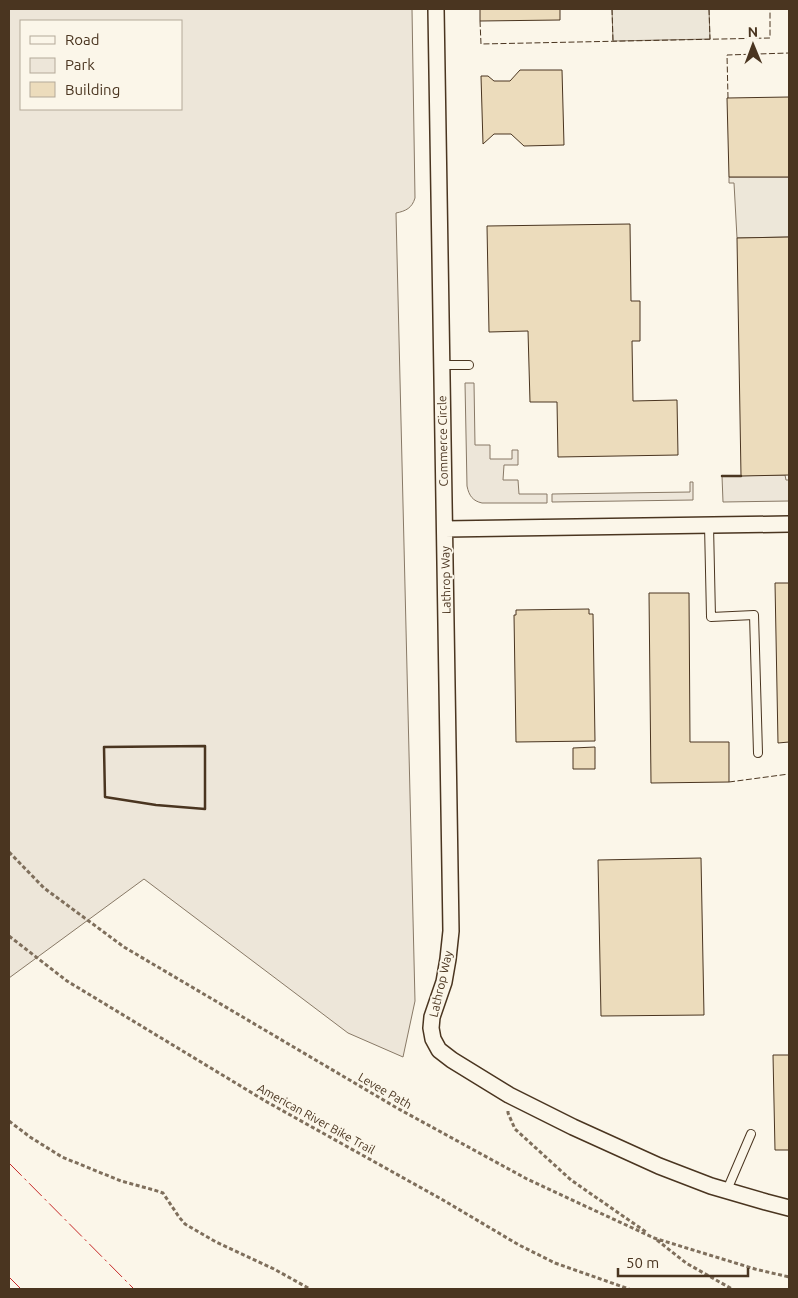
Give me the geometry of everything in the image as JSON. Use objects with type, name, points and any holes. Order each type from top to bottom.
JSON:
[{"type":"street","name":"Commerce Circle","points":[[436,9],[445,529]]},
{"type":"street","points":[[445,529],[789,524]]},
{"type":"street","name":"Lathrop Way","points":[[445,529],[451,931],[444,982],[432,1017],[433,1039],[439,1050],[452,1060],[509,1095],[573,1127],[659,1166],[727,1190],[789,1208]]},
{"type":"lane","points":[[442,365],[469,365]]},
{"type":"lane","points":[[709,525],[712,617],[754,615],[758,753]]},
{"type":"lane","points":[[727,1190],[751,1134]]},
{"type":"path","name":"Levee Path","points":[[9,852],[44,888],[124,947],[397,1108],[527,1179],[654,1238],[789,1277]]},
{"type":"path","name":"American River Bike Trail","points":[[9,936],[67,981],[267,1102],[443,1200],[519,1245],[555,1262],[629,1289]]},
{"type":"path","points":[[509,1095],[508,1114],[515,1129],[570,1180],[654,1238],[686,1263],[732,1289]]},
{"type":"path","points":[[9,1121],[62,1157],[121,1181],[162,1193],[185,1224],[216,1242],[310,1289]]},
{"type":"green space","points":[[9,9],[412,9],[415,198],[408,208],[396,213],[415,1001],[403,1057],[348,1033],[144,879],[9,978]]},
{"type":"green space","points":[[465,383],[474,383],[475,445],[490,445],[490,459],[512,459],[512,450],[518,450],[518,465],[504,465],[503,480],[518,480],[519,494],[547,494],[547,503],[482,503],[476,501],[470,495],[467,486]]},
{"type":"green space","points":[[785,475],[786,480],[789,480],[789,501],[723,502],[722,476]]},
{"type":"green space","points":[[690,482],[693,482],[693,500],[552,502],[552,494],[690,492]]},
{"type":"shaded area","points":[[612,9],[709,9],[710,39],[613,41]]},
{"type":"shaded area","points":[[729,177],[789,177],[789,237],[737,238],[734,183],[729,183]]},
{"type":"building","points":[[480,9],[560,9],[560,20],[480,21]]},
{"type":"building","points":[[520,70],[562,70],[564,145],[524,146],[511,134],[494,134],[483,144],[481,76],[488,76],[494,81],[510,81]]},
{"type":"building","points":[[789,97],[789,177],[729,177],[727,98]]},
{"type":"building","points":[[630,224],[631,301],[640,301],[640,341],[632,341],[633,401],[677,400],[678,455],[558,457],[557,402],[530,402],[528,331],[489,332],[487,226]]},
{"type":"building","points":[[789,237],[789,475],[741,476],[737,238]]},
{"type":"building","points":[[775,583],[789,583],[789,742],[778,743]]},
{"type":"building","points":[[649,593],[689,593],[690,742],[729,742],[729,782],[651,783]]},
{"type":"building","points":[[589,609],[589,614],[593,614],[595,741],[516,742],[514,615],[516,615],[516,610]]},
{"type":"building","points":[[595,747],[595,769],[573,769],[573,748]]},
{"type":"building","points":[[701,858],[704,1015],[601,1016],[598,860]]},
{"type":"building","points":[[773,1055],[789,1055],[789,1150],[775,1150]]},
{"type":"fence","points":[[612,9],[613,41]]},
{"type":"fence","points":[[709,9],[710,39]]},
{"type":"fence","points":[[480,21],[481,44],[770,38],[770,9]]},
{"type":"fence","points":[[728,98],[727,55],[789,53]]},
{"type":"fence","points":[[729,782],[789,774]]},
{"type":"wall","points":[[722,476],[741,476]]},
{"type":"wall","points":[[205,746],[205,809],[156,805],[105,797],[104,747],[205,746]]},
{"type":"power","points":[[9,1163],[134,1289]]},
{"type":"power","points":[[9,1277],[21,1289]]}]
